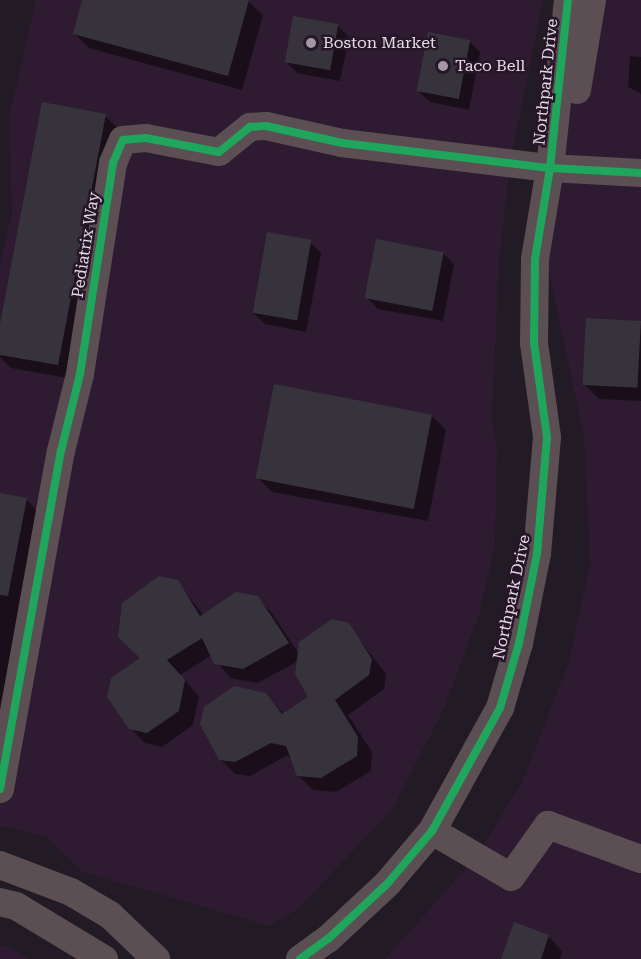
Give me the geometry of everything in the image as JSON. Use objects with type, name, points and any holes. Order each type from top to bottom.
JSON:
[{"type":"street","name":"Northpark Drive","points":[[300,959],[328,939],[387,884],[432,831],[500,708],[519,644],[537,554],[547,437],[534,343],[535,259],[550,168],[568,0]]},
{"type":"street","name":"Northpark Drive","points":[[550,168],[571,124],[592,0]]},
{"type":"street","name":"Pediatrix Way","points":[[0,789],[61,451],[80,374],[113,163],[123,140],[146,138],[219,152],[250,127],[266,126],[342,143],[550,168]]},
{"type":"street","name":"Northpark Drive","points":[[550,168],[641,173]]},
{"type":"street","points":[[432,831],[511,878],[548,825],[641,859]]},
{"type":"street","points":[[0,865],[71,892],[110,915],[156,959]]},
{"type":"street","points":[[0,902],[15,906],[104,959]]},
{"type":"shaded area","points":[[36,0],[543,0],[510,163],[499,263],[492,418],[497,446],[495,546],[479,615],[445,706],[394,807],[299,908],[270,926],[83,872],[46,837],[0,826],[0,263],[12,213],[9,117]]},
{"type":"shaded area","points":[[592,0],[641,0],[641,959],[385,959],[476,857],[522,782],[569,662],[590,564],[584,437],[548,267],[564,144]]},
{"type":"shaded area","points":[[0,945],[9,947],[28,959],[0,959]]},
{"type":"building","points":[[82,0],[249,0],[228,76],[73,34]]},
{"type":"building","name":"Boston Market","points":[[293,16],[338,24],[330,70],[285,62]]},
{"type":"building","name":"Taco Bell","points":[[428,32],[470,40],[459,99],[417,91]]},
{"type":"building","points":[[42,102],[106,114],[58,365],[0,355],[0,324]]},
{"type":"building","points":[[267,232],[311,240],[297,321],[253,313]]},
{"type":"building","points":[[376,239],[444,252],[432,311],[365,298]]},
{"type":"building","points":[[586,318],[641,321],[637,388],[582,385]]},
{"type":"building","points":[[274,384],[432,415],[414,509],[256,478]]},
{"type":"building","points":[[0,493],[27,498],[8,596],[0,595]]},
{"type":"building","points":[[159,576],[178,580],[200,616],[236,592],[258,596],[289,643],[243,669],[214,664],[202,638],[167,660],[185,680],[179,711],[147,733],[129,729],[107,697],[111,678],[140,658],[118,637],[122,603]]},
{"type":"building","points":[[332,619],[349,623],[372,659],[369,675],[335,700],[358,737],[357,756],[321,778],[297,776],[286,746],[271,743],[235,762],[219,760],[200,724],[204,707],[234,686],[266,693],[282,714],[308,697],[295,674],[299,642]]},
{"type":"building","points":[[514,922],[549,935],[541,959],[501,959]]},
{"type":"cycle path","points":[[300,959],[328,939],[387,884],[432,831],[500,708],[519,643],[537,554],[547,437],[534,343],[535,259],[550,168],[568,0]]},
{"type":"cycle path","points":[[0,789],[61,451],[80,374],[113,163],[123,140],[146,138],[219,152],[250,127],[266,126],[342,143],[550,168],[641,173]]},
{"type":"place","name":"Boston Market","points":[[311,43]]},
{"type":"place","name":"Taco Bell","points":[[443,66]]}]
